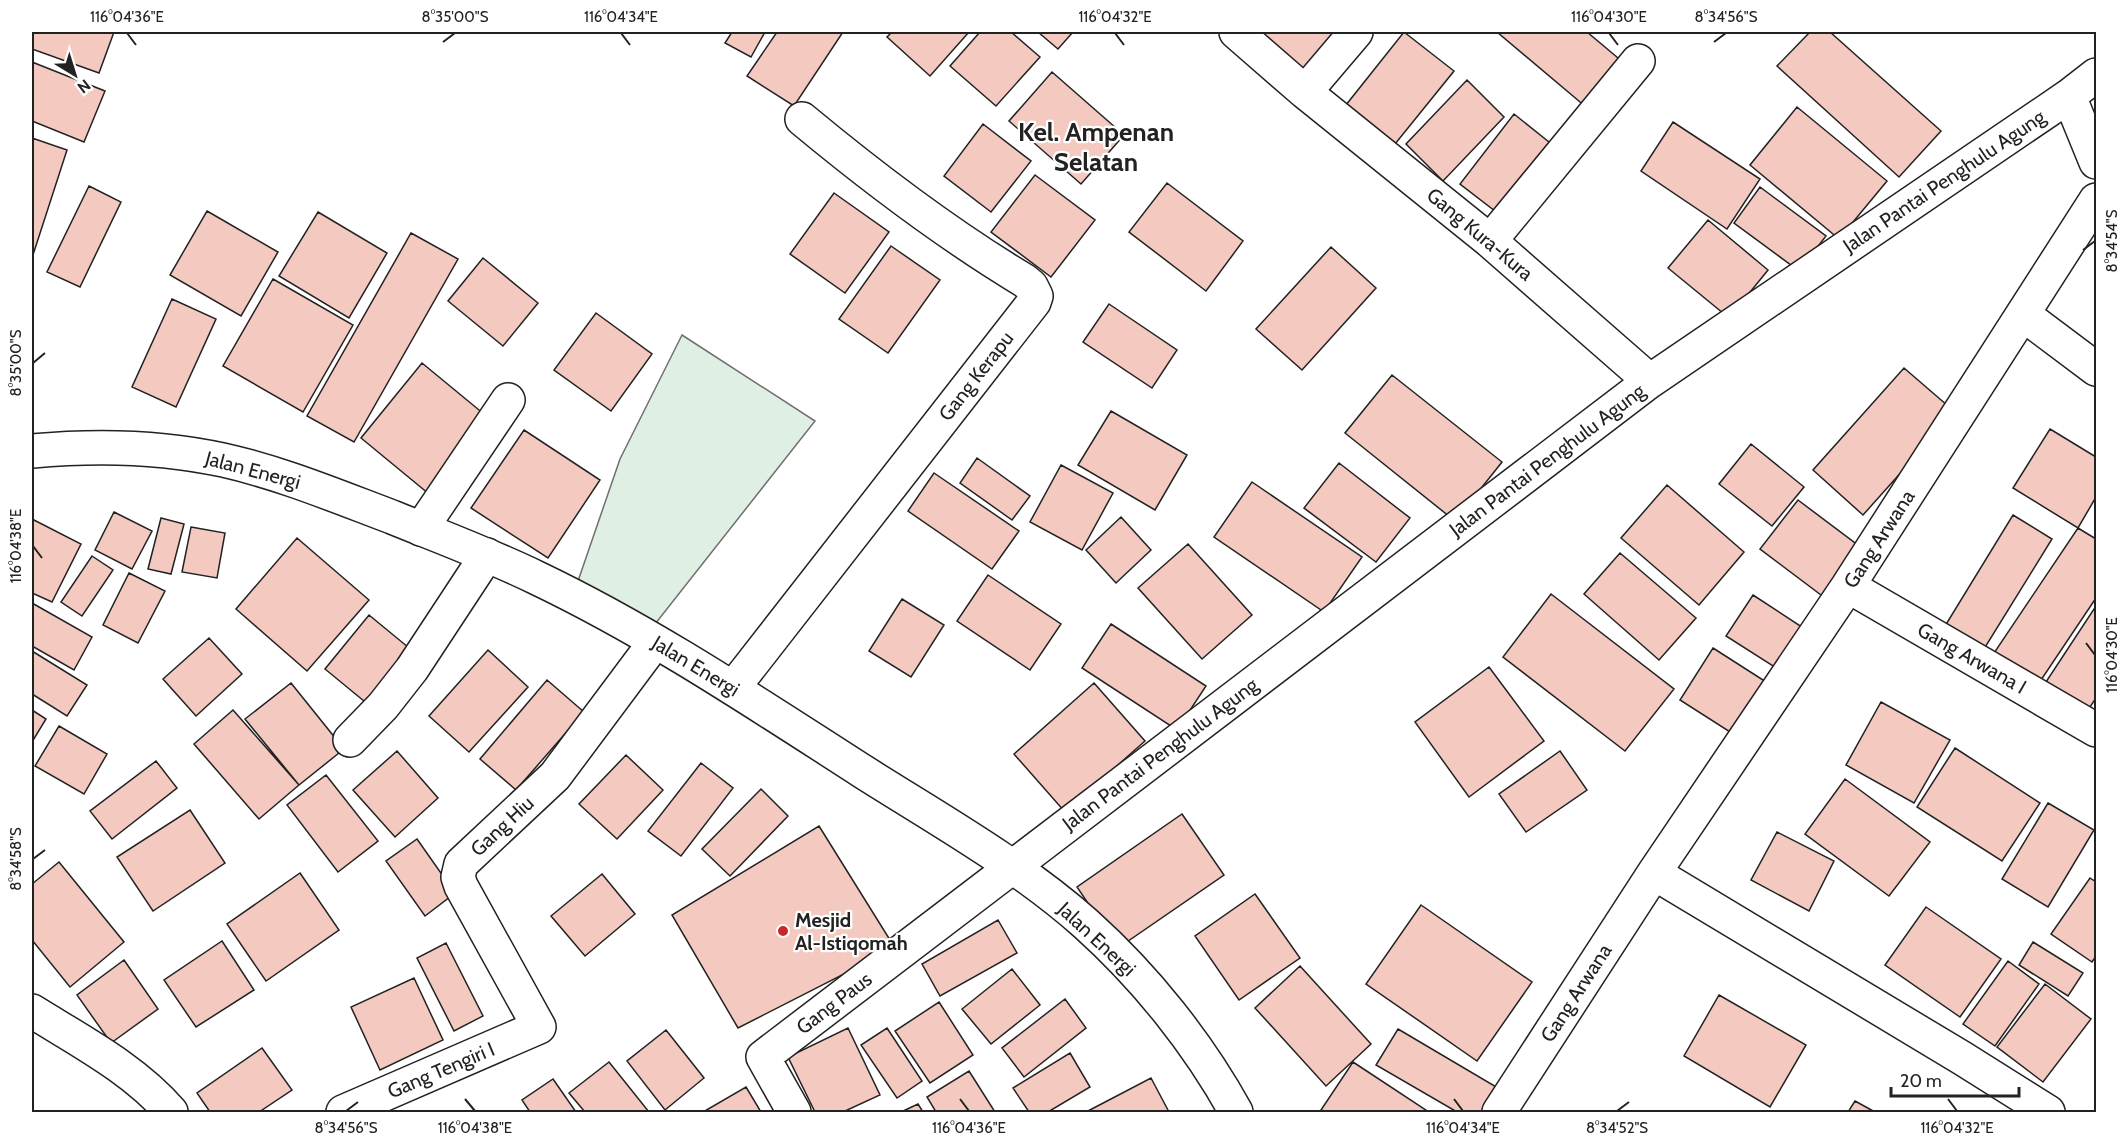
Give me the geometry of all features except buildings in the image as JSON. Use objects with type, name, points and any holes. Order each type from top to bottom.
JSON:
[{"type":"main road","name":"Gang Kura-Kura","points":[[1236,32],[1305,92],[1490,241],[1650,381]]},
{"type":"main road","points":[[1305,92],[1356,32]]},
{"type":"main road","points":[[1490,241],[1638,61]]},
{"type":"main road","name":"Jalan Pantai Penghulu Agung","points":[[1012,867],[1650,381],[2097,75]]},
{"type":"main road","points":[[2069,96],[2097,162]]},
{"type":"main road","name":"Gang Kerapu","points":[[733,688],[1019,321],[1036,296],[1026,281],[974,250],[851,160],[802,119]]},
{"type":"main road","name":"Gang Arwana","points":[[1499,1113],[1654,873],[1848,586],[2097,200]]},
{"type":"main road","points":[[2024,315],[2097,369]]},
{"type":"main road","points":[[421,529],[508,400]]},
{"type":"main road","name":"Jalan Energi","points":[[32,451],[102,446],[139,447],[221,460],[290,479],[487,555],[539,579],[655,642],[733,688],[1012,867],[1084,922],[1122,959],[1174,1020],[1210,1067],[1236,1113]]},
{"type":"main road","points":[[350,740],[383,706],[412,669],[487,555]]},
{"type":"main road","name":"Gang Arwana I","points":[[1848,586],[2097,730]]},
{"type":"main road","name":"Gang Hiu","points":[[539,1027],[461,886],[458,878],[461,864],[555,776],[655,642]]},
{"type":"main road","name":"Gang Paus","points":[[794,1113],[764,1057],[1012,867]]},
{"type":"main road","points":[[1654,873],[1962,1058],[2048,1113]]},
{"type":"main road","points":[[32,1011],[114,1063],[149,1090],[171,1113]]},
{"type":"main road","name":"Gang Tengiri I","points":[[343,1113],[539,1027]]},
{"type":"green space","points":[[682,335],[815,421],[648,633],[577,584],[620,459]]},
{"type":"place","name":"Mesjid Al-Istiqomah","points":[[783,931]]},
{"type":"district","name":"Kel. Ampenan Selatan","points":[[1096,147]]}]
